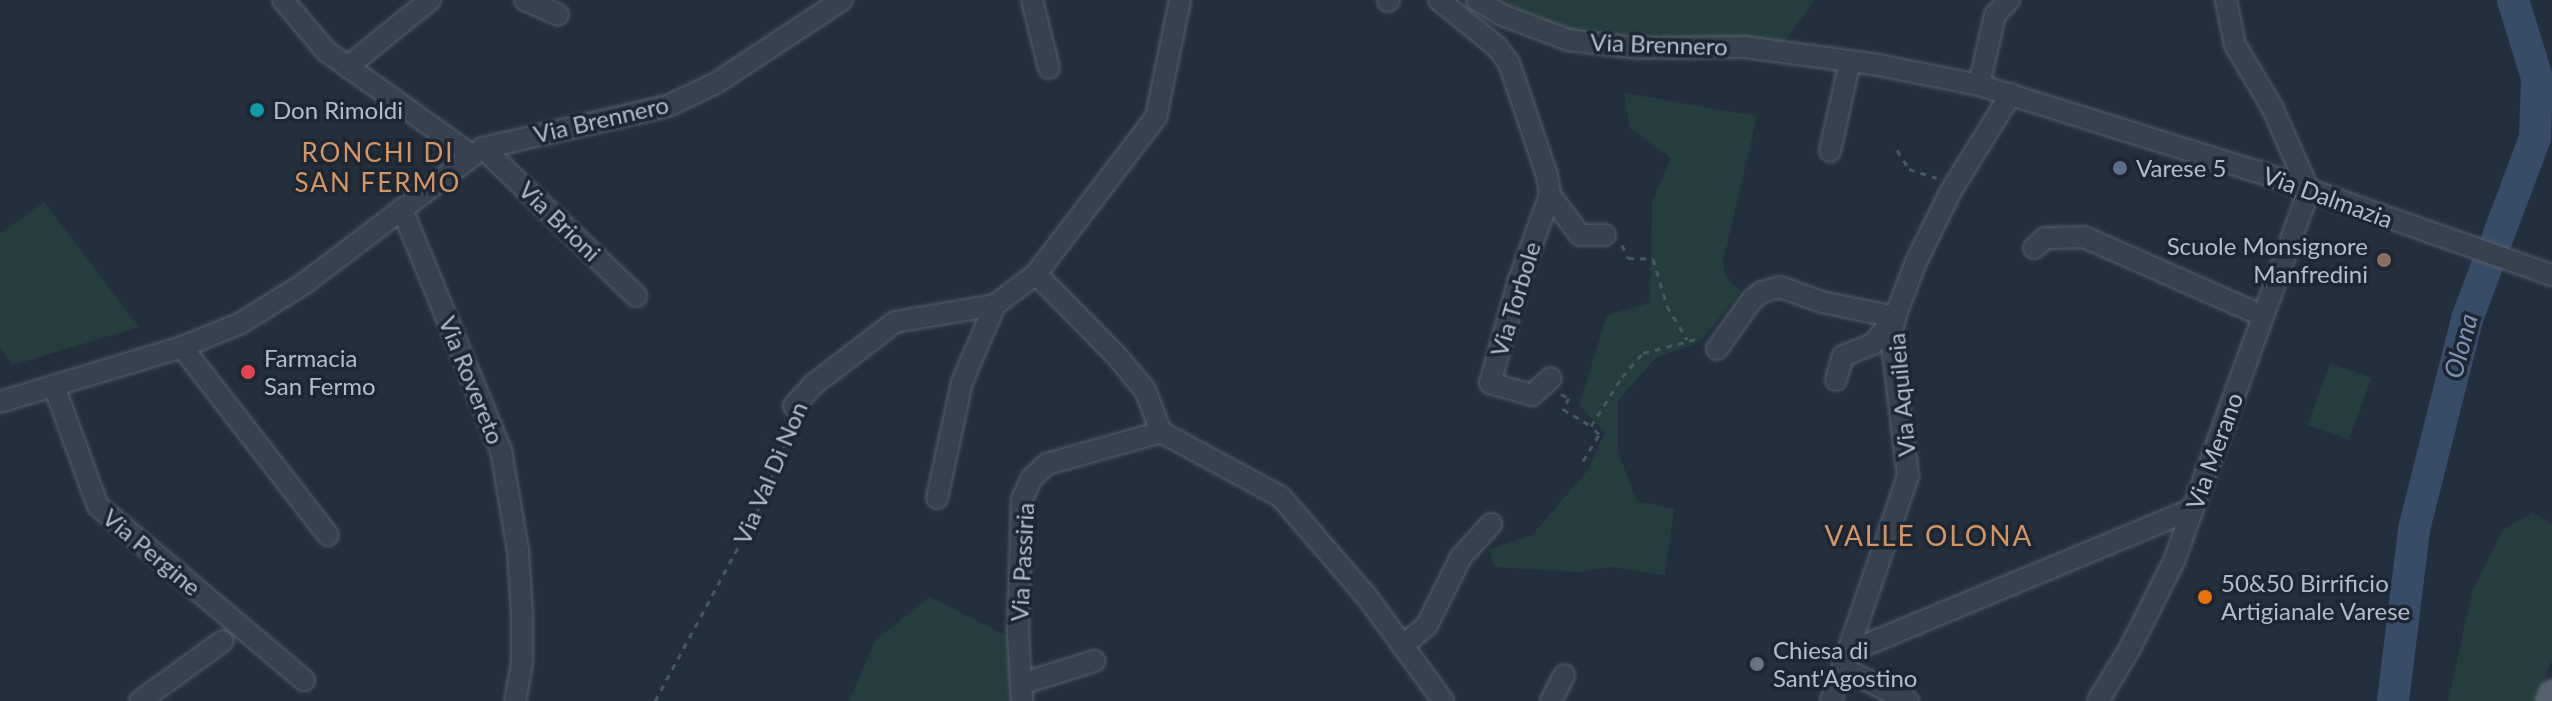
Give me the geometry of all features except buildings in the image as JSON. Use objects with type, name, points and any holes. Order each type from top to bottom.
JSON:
[{"type":"main road","points":[[2549,701],[2552,694]]},
{"type":"street","name":"Via Brioni","points":[[283,0],[326,51],[477,151],[636,296]]},
{"type":"street","points":[[347,67],[430,0]]},
{"type":"street","points":[[525,0],[558,15]]},
{"type":"street","name":"Via Brennero","points":[[402,209],[477,151],[670,105],[716,83],[842,0]]},
{"type":"street","points":[[1032,0],[1049,68]]},
{"type":"street","name":"Via Val Di Non","points":[[794,406],[814,384],[895,322],[995,305],[1036,274],[1156,117],[1180,0]]},
{"type":"street","name":"Via Torbole","points":[[1439,0],[1497,47],[1509,63],[1547,175],[1550,195],[1580,235],[1605,235]]},
{"type":"street","name":"Via Brennero","points":[[1477,0],[1502,15],[1568,40],[1637,48],[1745,47],[1850,61],[2011,94]]},
{"type":"street","points":[[1979,85],[1995,15],[2009,0]]},
{"type":"street","points":[[2226,0],[2235,45],[2272,107],[2309,191]]},
{"type":"street","points":[[1830,151],[1850,61]]},
{"type":"street","name":"Via Dalmazia","points":[[2011,94],[2309,191],[2552,275]]},
{"type":"street","name":"Via Aquileia","points":[[1831,701],[1908,476],[1891,335],[1895,317],[1916,262],[1951,191],[2011,94]]},
{"type":"street","name":"Via Merano","points":[[2098,701],[2129,650],[2174,561],[2309,191]]},
{"type":"street","name":"Via Torbole","points":[[1547,382],[1532,395],[1490,383],[1519,280],[1550,195]]},
{"type":"street","points":[[0,402],[182,347],[241,323],[305,283],[402,209]]},
{"type":"street","name":"Via Rovereto","points":[[402,209],[501,450],[518,550],[522,613],[522,663],[515,701]]},
{"type":"street","points":[[2034,248],[2045,238],[2084,237],[2263,316]]},
{"type":"street","points":[[1036,274],[1115,354],[1145,390],[1161,432],[1281,497],[1367,597],[1443,701]]},
{"type":"street","points":[[1722,342],[1752,300],[1762,292],[1780,287],[1822,302],[1895,317],[1878,340],[1843,356],[1836,380]]},
{"type":"street","name":"Via Val Di Non","points":[[937,498],[962,382],[995,305]]},
{"type":"street","points":[[182,347],[328,535]]},
{"type":"street","name":"Via Pergine","points":[[54,386],[98,506],[304,680]]},
{"type":"street","name":"Via Passiria","points":[[1094,661],[1021,692],[1018,633],[1022,499],[1032,478],[1047,464],[1161,432]]},
{"type":"street","points":[[1846,660],[2192,509]]},
{"type":"street","points":[[1403,646],[1427,625],[1461,557],[1491,524]]},
{"type":"street","points":[[140,701],[223,641]]},
{"type":"street","points":[[1846,660],[1908,701]]},
{"type":"street","points":[[1551,701],[1564,675]]},
{"type":"path","points":[[429,161],[431,150]]},
{"type":"path","points":[[1897,150],[1909,169],[1926,174]]},
{"type":"path","points":[[1605,235],[1618,235],[1628,258],[1653,259],[1667,306],[1687,339]]},
{"type":"path","points":[[1591,426],[1622,377],[1643,353],[1687,339],[1722,342]]},
{"type":"path","points":[[1547,382],[1569,398],[1563,409],[1599,434],[1583,461]]},
{"type":"path","name":"Via Val Di Non","points":[[655,701],[756,514],[785,451],[794,424],[794,406]]},
{"type":"green space","points":[[1495,0],[1814,0],[1785,42],[1640,40],[1572,31]]},
{"type":"green space","points":[[1624,93],[1757,116],[1723,262],[1726,277],[1741,291],[1700,342],[1657,357],[1618,400],[1618,452],[1637,501],[1674,509],[1665,575],[1610,567],[1579,572],[1494,567],[1489,550],[1532,535],[1588,470],[1605,432],[1579,405],[1607,315],[1650,303],[1652,203],[1671,158],[1630,128]]},
{"type":"green space","points":[[44,202],[139,327],[13,365],[0,348],[0,234]]},
{"type":"green space","points":[[2330,363],[2371,378],[2349,440],[2307,425]]},
{"type":"green space","points":[[2533,512],[2552,525],[2552,660],[2536,701],[2448,701],[2472,592],[2503,530]]},
{"type":"green space","points":[[930,597],[1009,637],[1011,701],[849,701],[876,639]]},
{"type":"waterway","name":"Olona","points":[[2393,701],[2414,529],[2467,319],[2535,138],[2537,78],[2513,0]]},
{"type":"place","name":"Don Rimoldi","points":[[257,110]]},
{"type":"place","name":"Varese 5","points":[[2120,168]]},
{"type":"place","name":"Scuole Monsignore Manfredini","points":[[2384,260]]},
{"type":"place","name":"Farmacia San Fermo","points":[[248,372]]},
{"type":"place","name":"50&50 Birrificio Artigianale Varese","points":[[2205,597]]},
{"type":"place","name":"Chiesa di Sant'Agostino","points":[[1757,664]]},
{"type":"district","name":"RONCHI DI SAN FERMO","points":[[378,168]]},
{"type":"district","name":"VALLE OLONA","points":[[1929,535]]}]
